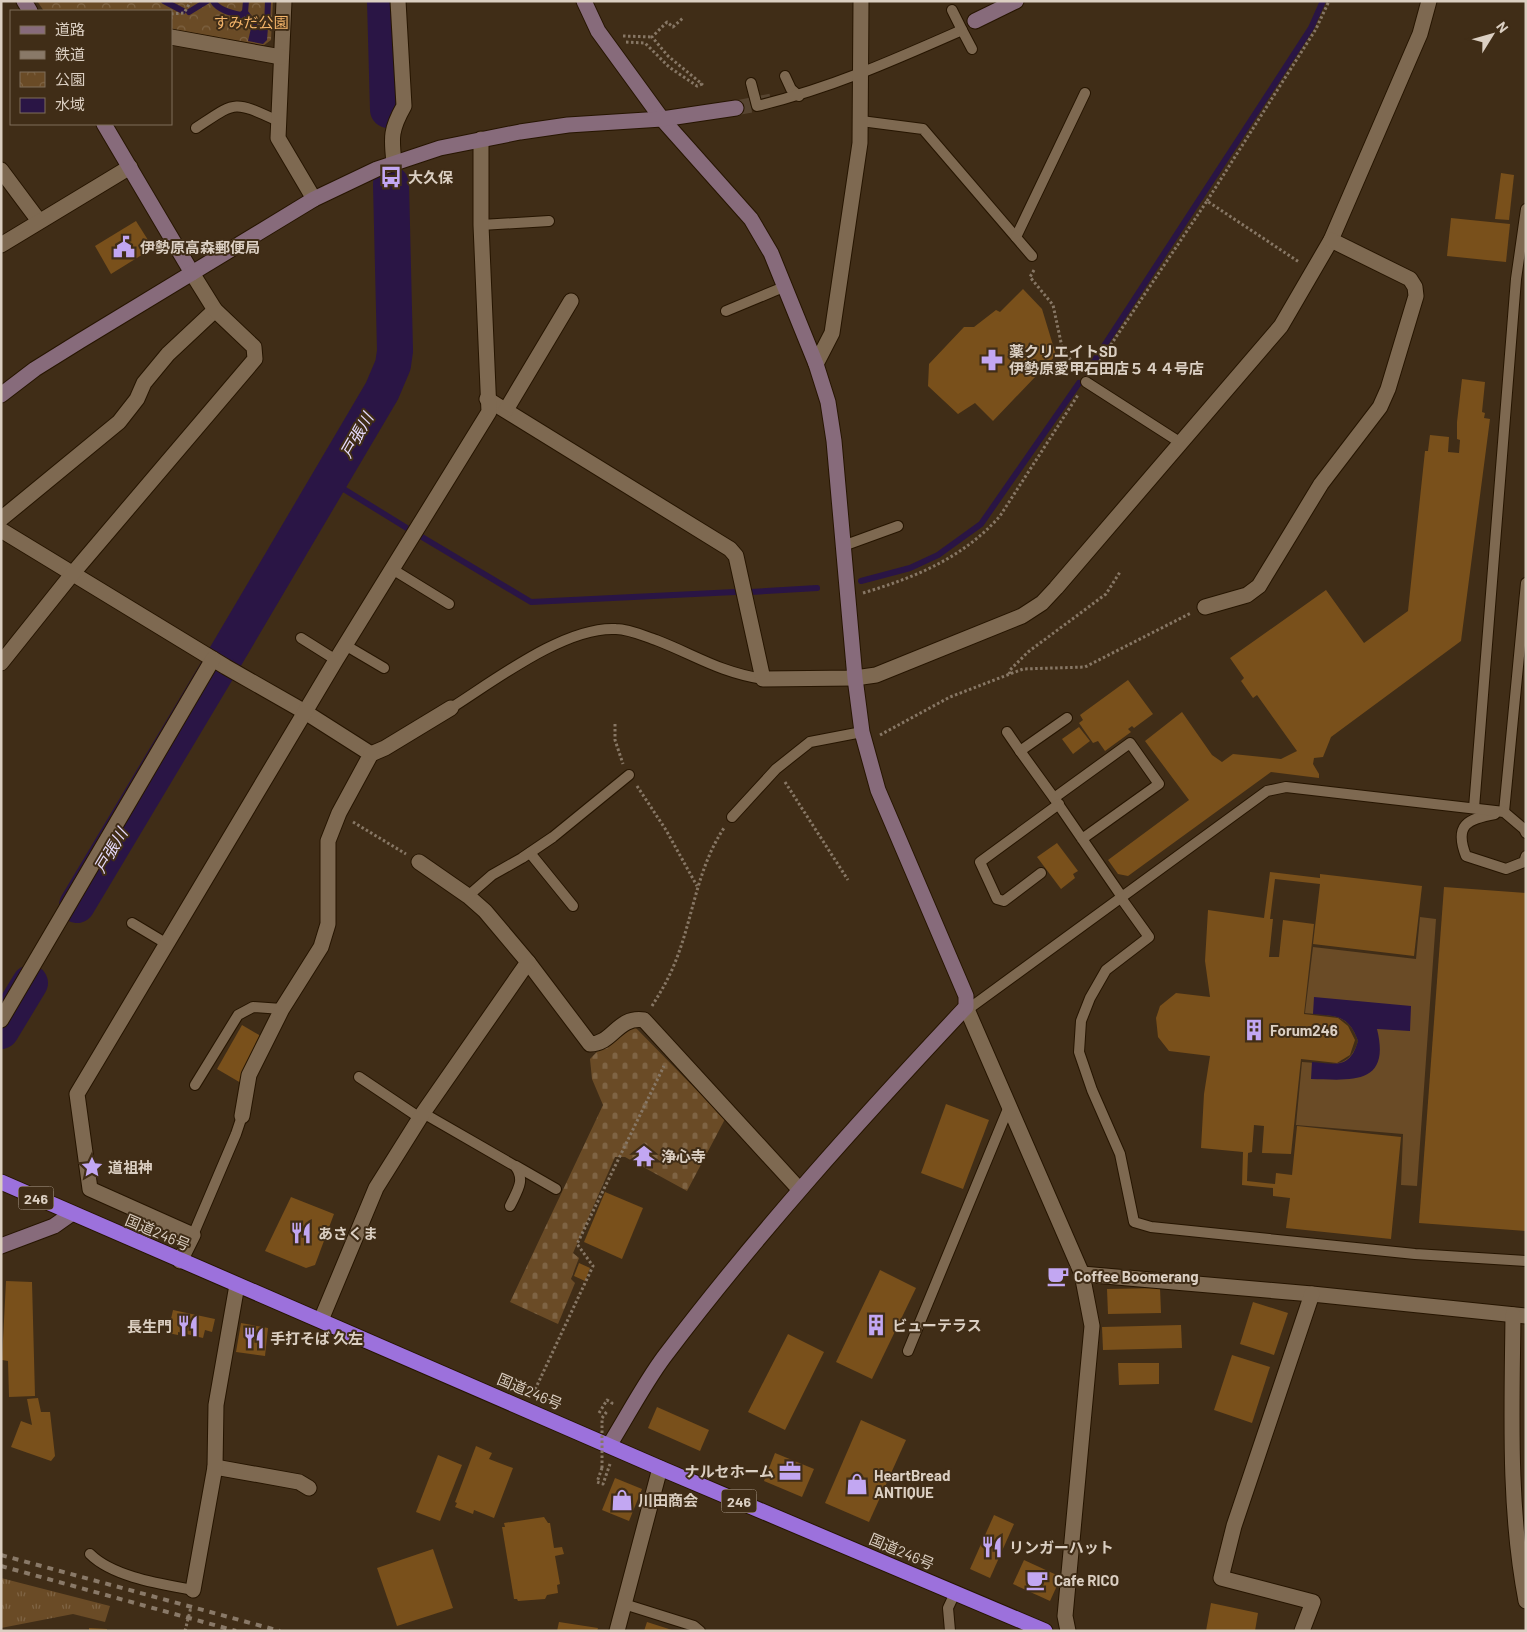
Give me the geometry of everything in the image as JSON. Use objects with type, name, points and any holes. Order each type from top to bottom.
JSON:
[{"type":"highway","name":"国道246号","points":[[1,1182],[71,1214],[610,1444],[660,1468],[1045,1631]]},
{"type":"street","points":[[284,1],[278,138],[314,199]]},
{"type":"street","points":[[394,162],[391,136],[395,121],[404,106],[398,1]]},
{"type":"street","points":[[584,1],[607,43],[662,119],[751,219],[771,253],[786,286],[816,364],[828,402],[834,442],[855,678],[864,738],[878,790],[966,996],[966,1009],[1010,1104],[1082,1274],[1092,1326],[1065,1616],[1068,1631]]},
{"type":"street","points":[[816,364],[832,333],[852,210],[861,121],[861,1]]},
{"type":"street","points":[[968,25],[1016,1]]},
{"type":"street","points":[[487,399],[730,549],[736,556],[763,679],[855,678],[885,671],[1022,616],[1042,603],[1281,326],[1331,240],[1420,34],[1429,1]]},
{"type":"street","points":[[172,37],[281,57]]},
{"type":"street","points":[[1,395],[35,369],[314,199],[394,162],[481,139],[568,125],[662,119],[736,108]]},
{"type":"street","points":[[1,663],[73,573],[255,359],[254,347],[215,310],[105,125]]},
{"type":"street","points":[[180,1260],[193,1235],[90,1189],[77,1094],[345,644],[489,412],[481,225],[481,139]]},
{"type":"street","points":[[1,245],[130,167]]},
{"type":"street","points":[[1,170],[39,221]]},
{"type":"street","points":[[1205,607],[1247,595],[1259,586],[1321,484],[1380,407],[1388,389],[1416,296],[1415,287],[1410,279],[1331,240]]},
{"type":"street","points":[[506,410],[571,301]]},
{"type":"street","points":[[1,519],[119,422],[137,399],[144,383],[168,354],[215,310]]},
{"type":"street","points":[[1,530],[219,663],[305,712],[371,754]]},
{"type":"street","points":[[1,1020],[219,663]]},
{"type":"street","points":[[242,1116],[249,1075],[282,1009],[321,947],[328,924],[328,841],[344,816],[371,754],[385,748],[451,708]]},
{"type":"street","points":[[419,862],[485,910],[528,962],[590,1044],[599,1044],[627,1020],[644,1020],[799,1189]]},
{"type":"street","points":[[321,1320],[376,1188],[422,1115],[528,962]]},
{"type":"street","points":[[610,1444],[663,1359],[799,1189],[855,1125],[966,1009]]},
{"type":"street","points":[[1,1246],[54,1226],[71,1214]]},
{"type":"street","points":[[1082,1274],[1312,1294],[1520,1316],[1512,1469],[1526,1601]]},
{"type":"street","points":[[194,1590],[215,1467],[216,1405],[237,1285]]},
{"type":"street","points":[[1302,1631],[1313,1602],[1221,1578],[1234,1526],[1312,1294]]},
{"type":"street","points":[[215,1467],[300,1482],[309,1488]]},
{"type":"street","points":[[617,1631],[660,1468]]},
{"type":"lane","points":[[952,10],[968,25],[972,49]]},
{"type":"lane","points":[[751,83],[757,106],[799,96],[862,74],[968,25]]},
{"type":"lane","points":[[784,76],[791,89],[799,96]]},
{"type":"lane","points":[[1016,237],[1085,93]]},
{"type":"lane","points":[[196,128],[231,106],[246,107],[278,121]]},
{"type":"lane","points":[[861,121],[923,129],[1032,256]]},
{"type":"lane","points":[[1474,808],[1516,279],[1526,210]]},
{"type":"lane","points":[[481,225],[549,222]]},
{"type":"lane","points":[[726,311],[786,286]]},
{"type":"lane","points":[[1086,382],[1181,442]]},
{"type":"lane","points":[[843,546],[898,526]]},
{"type":"lane","points":[[392,569],[449,604]]},
{"type":"lane","points":[[1504,812],[1526,583]]},
{"type":"lane","points":[[451,708],[560,640],[592,630],[617,629],[642,635],[736,675],[763,679]]},
{"type":"lane","points":[[302,638],[336,660]]},
{"type":"lane","points":[[345,644],[384,668]]},
{"type":"lane","points":[[1020,751],[1067,718]]},
{"type":"lane","points":[[1007,732],[1149,937],[1106,970],[1090,998],[1080,1021],[1079,1052],[1092,1090],[1120,1154],[1134,1222],[1151,1226],[1416,1254],[1526,1261]]},
{"type":"lane","points":[[732,816],[776,769],[810,742],[864,738]]},
{"type":"lane","points":[[1041,873],[1004,901],[997,899],[980,862],[1130,743],[1159,784],[1082,839]]},
{"type":"lane","points":[[468,896],[492,875],[530,853],[629,775]]},
{"type":"lane","points":[[966,1009],[1267,791],[1286,787],[1504,812],[1524,829],[1526,833]]},
{"type":"lane","points":[[1504,812],[1472,819],[1463,827],[1460,841],[1466,856],[1506,869],[1524,862],[1526,856]]},
{"type":"lane","points":[[530,853],[573,906]]},
{"type":"lane","points":[[132,923],[167,944]]},
{"type":"lane","points":[[195,1085],[238,1015],[253,1007],[282,1009]]},
{"type":"lane","points":[[359,1077],[422,1115],[556,1189]]},
{"type":"lane","points":[[908,1350],[1010,1104]]},
{"type":"lane","points":[[193,1235],[242,1116]]},
{"type":"lane","points":[[510,1206],[521,1182],[521,1173],[515,1166]]},
{"type":"lane","points":[[90,1554],[100,1564],[152,1582],[194,1590]]},
{"type":"lane","points":[[950,1631],[948,1608],[955,1593]]},
{"type":"lane","points":[[624,1604],[694,1626],[700,1631]]},
{"type":"path","points":[[172,14],[184,13],[191,1]]},
{"type":"path","points":[[849,597],[929,570],[966,548],[985,533],[1000,516],[1086,382],[1207,201],[1316,29],[1329,1]]},
{"type":"path","points":[[607,43],[622,36],[652,37],[667,22],[673,28],[684,17]]},
{"type":"path","points":[[607,43],[631,41],[645,43],[669,67],[693,85],[702,84],[668,56],[652,37]]},
{"type":"path","points":[[1207,201],[1314,272]]},
{"type":"path","points":[[1030,277],[1052,306],[1062,347],[1086,382]]},
{"type":"path","points":[[1010,674],[1010,671],[1028,652],[1106,594],[1120,572]]},
{"type":"path","points":[[864,738],[950,698],[1023,669],[1085,667],[1205,607]]},
{"type":"path","points":[[615,724],[618,755],[629,775],[666,830],[697,886]]},
{"type":"path","points":[[776,769],[848,880]]},
{"type":"path","points":[[344,816],[419,862]]},
{"type":"path","points":[[644,1020],[674,965],[697,886],[714,843],[732,816]]},
{"type":"path","points":[[526,1409],[593,1266],[578,1244],[672,1050]]},
{"type":"path","points":[[599,1413],[607,1400],[612,1403],[602,1418],[602,1468],[597,1482],[604,1484],[611,1461]]},
{"type":"path","points":[[185,1631],[194,1590]]},
{"type":"green space","name":"すみだ公園","points":[[37,1],[273,1],[271,40],[263,46],[172,29],[172,10],[43,10]]},
{"type":"green space","points":[[1420,917],[1436,919],[1417,1186],[1401,1185],[1403,1134],[1296,1125],[1302,1062],[1336,1064],[1343,1062],[1354,1051],[1358,1041],[1354,1032],[1344,1020],[1338,1017],[1305,1013],[1313,947],[1416,959]]},
{"type":"green space","points":[[634,1026],[725,1119],[687,1191],[625,1157],[615,1157],[573,1253],[579,1258],[571,1279],[575,1283],[558,1324],[510,1302],[603,1105],[592,1079],[590,1059],[620,1028]]},
{"type":"green space","points":[[1,1578],[110,1606],[105,1622],[73,1614],[1,1628]]},
{"type":"water","points":[[252,24],[268,27],[267,40],[263,44],[248,41]]},
{"type":"water","points":[[1314,997],[1411,1006],[1410,1031],[1377,1029],[1380,1048],[1378,1061],[1373,1070],[1364,1076],[1340,1080],[1311,1079],[1312,1062],[1341,1063],[1351,1056],[1358,1041],[1350,1026],[1341,1018],[1313,1014]]},
{"type":"building","points":[[1501,173],[1514,175],[1509,220],[1495,219]]},
{"type":"building","points":[[1451,218],[1510,224],[1506,262],[1447,256]]},
{"type":"building","name":"伊勢原高森郵便局","points":[[136,221],[153,248],[111,274],[95,246]]},
{"type":"building","name":"薬クリエイトSD 伊勢原愛甲石田店５４４号店","points":[[1023,289],[1042,309],[1056,355],[993,421],[975,403],[958,414],[928,386],[929,364],[964,327],[974,327],[996,310],[1000,312]]},
{"type":"building","points":[[1462,379],[1485,382],[1482,412],[1485,413],[1484,418],[1490,419],[1461,641],[1331,737],[1323,757],[1314,758],[1313,764],[1319,774],[1319,778],[1271,772],[1128,876],[1118,874],[1108,860],[1189,800],[1145,741],[1182,712],[1212,755],[1222,762],[1233,754],[1281,759],[1297,751],[1257,695],[1253,698],[1241,681],[1244,678],[1230,658],[1326,590],[1364,643],[1408,611],[1425,451],[1428,451],[1430,435],[1449,437],[1448,452],[1459,453],[1460,440],[1457,439],[1457,422]]},
{"type":"building","points":[[1128,680],[1153,714],[1134,728],[1132,726],[1128,729],[1131,732],[1105,751],[1098,741],[1093,743],[1079,723],[1083,720],[1080,715]]},
{"type":"building","points":[[1079,727],[1090,741],[1073,754],[1062,739]]},
{"type":"building","points":[[1057,843],[1078,871],[1073,874],[1075,878],[1061,889],[1037,857]]},
{"type":"building","points":[[1270,872],[1320,878],[1320,874],[1422,886],[1414,956],[1313,944],[1320,884],[1275,879],[1270,919],[1273,919],[1269,957],[1279,957],[1283,920],[1314,924],[1304,1014],[1338,1018],[1348,1026],[1355,1040],[1350,1055],[1337,1063],[1301,1059],[1291,1154],[1262,1153],[1264,1126],[1254,1125],[1252,1152],[1248,1153],[1247,1181],[1275,1184],[1276,1173],[1292,1175],[1297,1126],[1401,1137],[1391,1239],[1286,1228],[1290,1198],[1273,1196],[1273,1188],[1242,1185],[1243,1152],[1201,1148],[1204,1094],[1210,1056],[1169,1051],[1158,1037],[1156,1018],[1160,1006],[1176,993],[1210,997],[1205,961],[1208,910],[1264,918]]},
{"type":"building","points":[[1444,887],[1526,893],[1526,1231],[1419,1223]]},
{"type":"building","points":[[242,1025],[266,1039],[241,1083],[217,1069]]},
{"type":"building","points":[[946,1104],[989,1120],[963,1189],[921,1173]]},
{"type":"building","points":[[605,1192],[643,1208],[622,1259],[584,1242]]},
{"type":"building","name":"あさくま","points":[[291,1197],[334,1214],[315,1265],[306,1268],[265,1251]]},
{"type":"building","points":[[579,1263],[590,1268],[585,1281],[574,1276]]},
{"type":"building","name":"ビューテラス","points":[[880,1270],[916,1288],[872,1379],[836,1362]]},
{"type":"building","points":[[6,1281],[32,1282],[35,1396],[9,1397],[8,1361],[2,1360]]},
{"type":"building","points":[[1160,1288],[1161,1313],[1108,1314],[1107,1289]]},
{"type":"building","points":[[1253,1302],[1288,1313],[1274,1355],[1240,1344]]},
{"type":"building","points":[[173,1310],[215,1319],[212,1332],[205,1330],[203,1338],[178,1332],[178,1335],[168,1333]]},
{"type":"building","points":[[241,1323],[268,1328],[265,1356],[236,1352]]},
{"type":"building","points":[[1181,1325],[1182,1348],[1103,1350],[1102,1327]]},
{"type":"building","points":[[788,1334],[824,1352],[785,1430],[748,1412]]},
{"type":"building","points":[[1232,1355],[1270,1367],[1252,1423],[1214,1410]]},
{"type":"building","points":[[1118,1363],[1159,1363],[1159,1384],[1119,1385]]},
{"type":"building","points":[[38,1398],[41,1412],[50,1412],[55,1456],[51,1461],[11,1447],[21,1421],[32,1425],[27,1399]]},
{"type":"building","points":[[657,1407],[709,1430],[700,1451],[648,1428]]},
{"type":"building","points":[[861,1420],[906,1440],[869,1522],[825,1503]]},
{"type":"building","points":[[476,1446],[492,1453],[489,1459],[513,1468],[494,1518],[474,1510],[473,1514],[455,1507],[457,1503],[455,1502]]},
{"type":"building","points":[[775,1453],[814,1469],[802,1497],[764,1481]]},
{"type":"building","points":[[438,1455],[462,1465],[440,1521],[416,1512]]},
{"type":"building","name":"川田商会","points":[[615,1478],[642,1489],[629,1521],[602,1510]]},
{"type":"building","name":"リンガーハット","points":[[994,1515],[1014,1524],[990,1578],[970,1569]]},
{"type":"building","points":[[544,1517],[550,1523],[554,1548],[562,1547],[564,1554],[555,1556],[560,1584],[557,1585],[558,1593],[547,1595],[545,1599],[518,1601],[514,1599],[502,1527],[505,1527],[504,1523]]},
{"type":"building","points":[[433,1549],[453,1608],[397,1626],[377,1568]]},
{"type":"building","name":"Cafe RICO","points":[[1024,1560],[1061,1577],[1050,1601],[1013,1584]]},
{"type":"building","points":[[1211,1603],[1258,1613],[1255,1631],[1206,1631]]},
{"type":"building","points":[[559,1622],[598,1628],[597,1631],[557,1631]]},
{"type":"building","points":[[647,1622],[672,1630],[672,1631],[644,1631]]},
{"type":"building","points":[[89,1628],[107,1629],[107,1631],[89,1631]]},
{"type":"waterway","points":[[164,1],[183,11]]},
{"type":"waterway","points":[[189,12],[207,1]]},
{"type":"waterway","points":[[213,1],[218,7],[229,12],[241,15],[245,12]]},
{"type":"waterway","points":[[246,1],[245,12],[254,24]]},
{"type":"waterway","points":[[267,26],[268,1]]},
{"type":"waterway","name":"戸張川","points":[[385,1],[388,110]]},
{"type":"waterway","points":[[1087,372],[1311,28],[1323,1]]},
{"type":"waterway","name":"戸張川","points":[[224,659],[382,391],[393,365],[395,351],[391,184]]},
{"type":"waterway","points":[[861,581],[910,568],[938,555],[981,524],[1079,383]]},
{"type":"waterway","points":[[329,480],[410,530]]},
{"type":"waterway","points":[[422,537],[531,602],[735,592]]},
{"type":"waterway","points":[[750,592],[817,588]]},
{"type":"waterway","name":"戸張川","points":[[77,905],[218,669]]},
{"type":"waterway","name":"戸張川","points":[[1,1031],[30,983]]},
{"type":"tunnel","points":[[736,108],[771,101]]},
{"type":"railway","points":[[1,1555],[280,1631]]},
{"type":"railway","points":[[1,1566],[236,1631]]},
{"type":"place","name":"大久保","points":[[391,177]]},
{"type":"place","name":"伊勢原高森郵便局","points":[[124,247]]},
{"type":"place","name":"薬クリエイトSD 伊勢原愛甲石田店５４４号店","points":[[992,360]]},
{"type":"place","name":"Forum246","points":[[1254,1030]]},
{"type":"place","name":"浄心寺","points":[[644,1156]]},
{"type":"place","name":"道祖神","points":[[92,1167]]},
{"type":"place","name":"あさくま","points":[[301,1233]]},
{"type":"place","name":"Coffee Boomerang","points":[[1058,1276]]},
{"type":"place","name":"ビューテラス","points":[[876,1325]]},
{"type":"place","name":"長生門","points":[[188,1326]]},
{"type":"place","name":"手打そば 久左","points":[[254,1338]]},
{"type":"place","name":"ナルセホーム","points":[[790,1471]]},
{"type":"place","name":"HeartBread ANTIQUE","points":[[857,1484]]},
{"type":"place","name":"川田商会","points":[[622,1500]]},
{"type":"place","name":"リンガーハット","points":[[992,1547]]},
{"type":"place","name":"Cafe RICO","points":[[1037,1580]]}]
